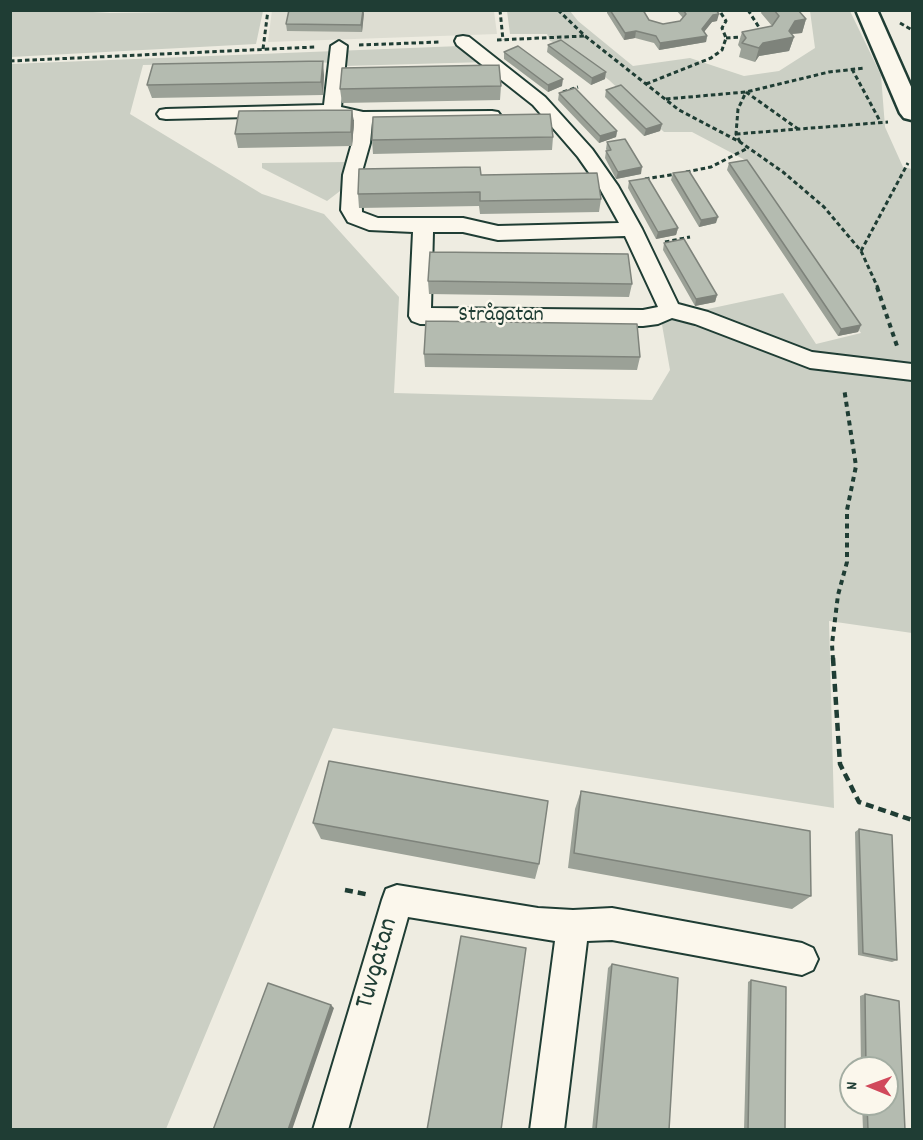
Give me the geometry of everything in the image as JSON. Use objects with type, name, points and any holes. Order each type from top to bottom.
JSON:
[{"type":"main road","points":[[866,10],[912,113]]},
{"type":"street","points":[[463,41],[539,101],[585,153],[608,186],[632,229],[670,310]]},
{"type":"street","points":[[333,110],[339,46]]},
{"type":"street","points":[[166,114],[333,110],[363,117],[504,116]]},
{"type":"street","points":[[528,115],[550,112]]},
{"type":"street","points":[[363,117],[361,143],[351,175],[351,210],[355,217],[376,225],[463,225],[498,233],[632,229]]},
{"type":"street","name":"Strågatan","points":[[423,226],[420,316],[643,318],[658,316],[670,310],[700,317],[810,360],[909,372]]},
{"type":"street","name":"Tuvgatan","points":[[330,1130],[397,900],[538,924],[573,926],[612,924],[802,959]]},
{"type":"street","points":[[547,1130],[573,926]]},
{"type":"path","points":[[263,49],[268,10]]},
{"type":"path","points":[[500,10],[503,39]]},
{"type":"path","points":[[558,10],[585,36],[679,110],[740,142],[783,172],[824,207],[861,251],[878,288],[909,372]]},
{"type":"path","points":[[646,84],[711,58],[722,50],[726,38],[722,27],[726,21],[718,10]]},
{"type":"path","points":[[748,10],[762,29],[762,33],[756,36]]},
{"type":"path","points":[[10,61],[585,36]]},
{"type":"path","points":[[726,38],[744,37]]},
{"type":"path","points":[[666,99],[746,92],[852,69],[875,68]]},
{"type":"path","points":[[852,69],[881,123]]},
{"type":"path","points":[[746,92],[798,129]]},
{"type":"path","points":[[740,142],[736,134],[738,109],[746,92]]},
{"type":"path","points":[[736,134],[889,122]]},
{"type":"path","points":[[608,186],[711,167],[748,148]]},
{"type":"path","points":[[861,251],[908,163]]},
{"type":"path","points":[[840,364],[856,466],[847,510],[847,562],[838,595],[832,644],[840,764],[859,802],[912,819]]},
{"type":"shaded area","points":[[272,10],[494,11],[497,34],[268,42]]},
{"type":"shaded area","points":[[11,11],[110,13],[263,11],[256,44],[11,57]]},
{"type":"shaded area","points":[[507,11],[570,11],[578,21],[633,66],[690,58],[744,76],[779,71],[815,48],[810,11],[850,11],[881,75],[885,127],[903,167],[912,169],[912,633],[829,621],[834,808],[333,728],[166,1129],[11,1129],[10,64],[460,46],[486,62],[345,66],[322,62],[143,65],[130,114],[262,194],[324,214],[399,297],[394,393],[652,400],[670,370],[661,319],[783,293],[816,344],[861,333],[748,170],[747,161],[692,132],[664,132],[609,80],[561,45],[550,41],[547,34],[510,34]]},
{"type":"shaded area","points":[[347,162],[344,188],[327,201],[262,168],[262,163]]},
{"type":"building","points":[[289,10],[363,10],[361,25],[286,24]]},
{"type":"building","points":[[610,10],[643,10],[649,20],[663,24],[680,21],[686,14],[683,10],[716,10],[719,14],[713,15],[702,29],[707,36],[660,43],[656,36],[636,31],[625,33]]},
{"type":"building","points":[[774,10],[798,10],[806,19],[795,21],[789,31],[794,37],[763,43],[759,48],[742,43],[746,38],[742,32],[772,26],[779,16]]},
{"type":"building","points":[[561,40],[606,72],[592,78],[548,45]]},
{"type":"building","points":[[518,46],[563,79],[548,85],[504,52]]},
{"type":"building","points":[[323,61],[321,82],[147,85],[153,64]]},
{"type":"building","points":[[499,65],[501,86],[340,89],[342,68]]},
{"type":"building","points":[[621,85],[662,124],[646,129],[606,90]]},
{"type":"building","points":[[575,88],[617,131],[600,136],[559,93]]},
{"type":"building","points":[[352,110],[351,132],[235,134],[239,111]]},
{"type":"building","points":[[550,114],[553,137],[372,140],[373,117]]},
{"type":"building","points":[[625,139],[642,167],[618,172],[606,151],[611,150],[607,142]]},
{"type":"building","points":[[747,160],[861,325],[841,329],[729,163]]},
{"type":"building","points":[[480,167],[481,175],[597,173],[601,199],[480,201],[480,192],[358,194],[359,169]]},
{"type":"building","points":[[689,171],[718,217],[701,220],[673,173]]},
{"type":"building","points":[[648,178],[678,228],[658,232],[629,181]]},
{"type":"building","points":[[684,239],[717,295],[696,299],[664,243]]},
{"type":"building","points":[[430,252],[628,254],[632,284],[428,281]]},
{"type":"building","points":[[426,321],[637,324],[640,357],[424,354]]},
{"type":"building","points":[[329,761],[548,801],[539,864],[313,823]]},
{"type":"building","points":[[581,791],[810,831],[811,896],[574,853]]},
{"type":"building","points":[[859,829],[892,835],[897,960],[863,953]]},
{"type":"building","points":[[461,936],[526,948],[501,1130],[427,1130]]},
{"type":"building","points":[[612,964],[678,978],[669,1130],[596,1130]]},
{"type":"building","points":[[751,980],[786,987],[785,1130],[748,1130]]},
{"type":"building","points":[[268,983],[331,1005],[288,1130],[213,1130]]},
{"type":"building","points":[[865,994],[899,1001],[905,1130],[868,1130],[867,1116],[899,1116],[899,1056],[866,1056]]}]
